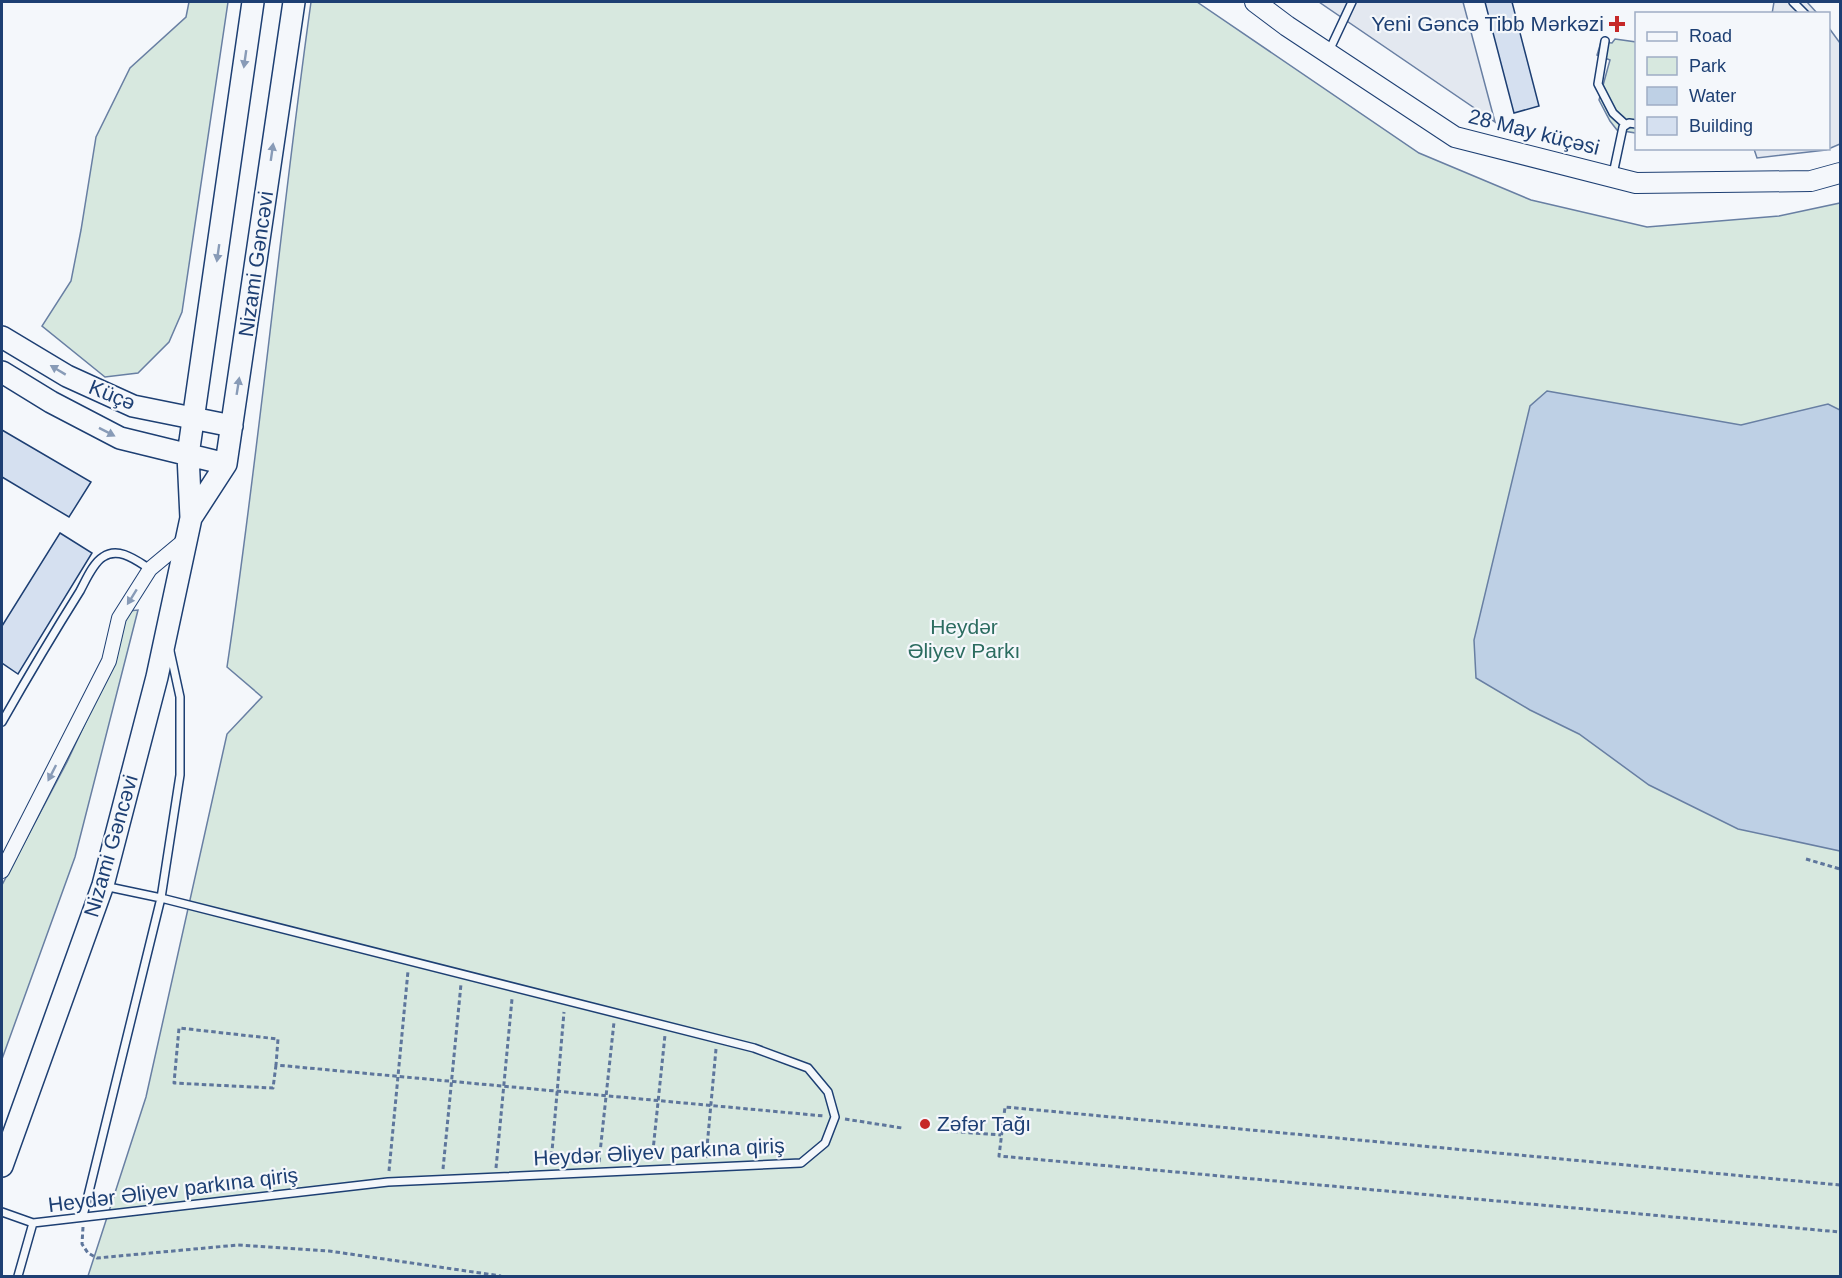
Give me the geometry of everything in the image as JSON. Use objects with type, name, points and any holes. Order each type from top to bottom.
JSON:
[{"type":"main road","name":"Nizami Gəncəvi","points":[[2,1166],[103,885],[157,677],[191,518],[188,455],[253,2]]},
{"type":"main road","name":"Nizami Gəncəvi","points":[[191,518],[226,464],[294,2]]},
{"type":"main road","name":"28 May küçəsi","points":[[1255,2],[1287,26],[1455,137],[1636,183],[1811,181],[1840,173]]},
{"type":"main road","name":"Küçə","points":[[2,337],[67,376],[134,406],[232,426]]},
{"type":"main road","points":[[2,372],[51,402],[120,438],[226,464]]},
{"type":"street","points":[[2,871],[109,661],[119,618],[150,569],[186,539]]},
{"type":"lane","points":[[1328,53],[1352,2]]},
{"type":"lane","points":[[1605,40],[1598,84],[1613,113],[1625,124],[1635,124]]},
{"type":"lane","points":[[1613,177],[1625,124]]},
{"type":"lane","points":[[3,718],[95,566],[103,557],[115,553],[129,556],[150,569]]},
{"type":"lane","points":[[84,1216],[161,898],[180,775],[180,697],[166,632]]},
{"type":"lane","points":[[103,885],[754,1048],[808,1068],[828,1092],[835,1117]]},
{"type":"lane","name":"Heydər Əliyev parkına qiriş","points":[[2,1212],[33,1223],[388,1182],[801,1163],[825,1143],[835,1117]]},
{"type":"lane","points":[[18,1276],[33,1223]]},
{"type":"path","points":[[1806,859],[1840,869]]},
{"type":"path","points":[[388,1182],[409,960]]},
{"type":"path","points":[[442,1180],[462,974]]},
{"type":"path","points":[[495,1176],[513,987]]},
{"type":"path","points":[[550,1174],[565,1000]]},
{"type":"path","points":[[598,1173],[615,1013]]},
{"type":"path","points":[[651,1171],[666,1025]]},
{"type":"path","points":[[179,1028],[278,1039],[276,1065],[273,1088],[174,1083],[179,1028]]},
{"type":"path","points":[[705,1166],[717,1039]]},
{"type":"path","points":[[276,1065],[835,1117],[902,1128]]},
{"type":"path","points":[[1840,1185],[1005,1107],[999,1156],[1840,1232]]},
{"type":"path","points":[[946,1131],[1002,1135]]},
{"type":"path","points":[[84,1216],[82,1244],[88,1253],[97,1258],[238,1245],[329,1251],[501,1276]]},
{"type":"green space","points":[[189,2],[228,2],[182,312],[169,342],[138,373],[105,377],[42,326],[71,281],[96,137],[130,68],[186,17]]},
{"type":"green space","name":"Heydər Əliyev Parkı","points":[[311,2],[1197,2],[1419,153],[1531,200],[1647,227],[1779,216],[1840,203],[1840,1276],[88,1276],[146,1097],[227,734],[262,697],[227,667],[250,501]]},
{"type":"green space","points":[[1615,39],[1635,42],[1635,133],[1617,130],[1599,100],[1610,60],[1597,55],[1601,42],[1612,43]]},
{"type":"green space","points":[[138,610],[75,857],[2,1059],[2,885],[67,762],[113,664],[128,611]]},
{"type":"shaded area","points":[[1319,2],[1463,2],[1495,122]]},
{"type":"shaded area","points":[[1774,2],[1807,2],[1816,12],[1772,12]]},
{"type":"shaded area","points":[[1830,29],[1840,43],[1840,144],[1830,148]]},
{"type":"shaded area","points":[[1754,150],[1826,150],[1757,158]]},
{"type":"water","points":[[1547,391],[1741,425],[1828,404],[1840,410],[1840,851],[1738,829],[1649,785],[1579,734],[1530,710],[1476,678],[1474,640],[1530,406]]},
{"type":"building","points":[[1485,2],[1512,2],[1539,106],[1514,113]]},
{"type":"building","points":[[2,430],[91,482],[69,517],[2,477]]},
{"type":"building","points":[[60,533],[92,553],[18,674],[2,663],[2,626]]},
{"type":"place","name":"Yeni Gəncə Tibb Mərkəzi","points":[[1617,24]]},
{"type":"place","name":"Zəfər Tağı","points":[[925,1124]]}]
